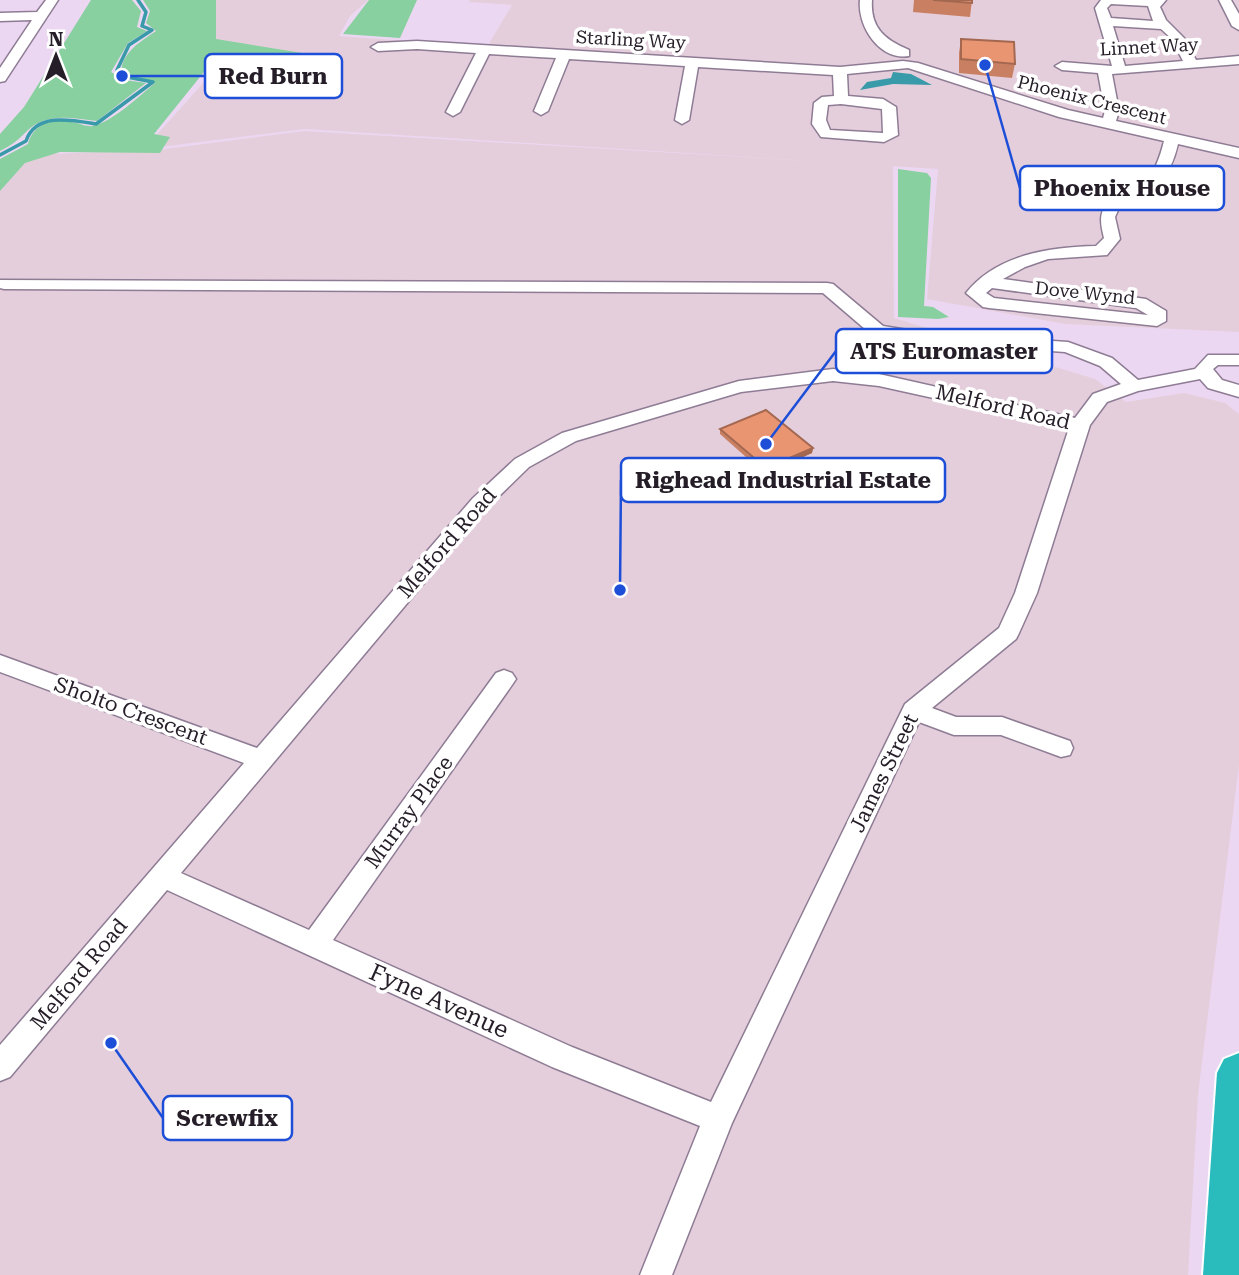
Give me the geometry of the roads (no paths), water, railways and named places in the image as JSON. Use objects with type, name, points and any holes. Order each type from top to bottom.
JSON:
[{"type":"highway","points":[[1226,1269],[1239,1073]]},
{"type":"street","points":[[0,78],[6,59],[52,0]]},
{"type":"street","name":"Phoenix Crescent","points":[[866,0],[863,15],[867,27],[900,59],[1024,103],[1172,140],[1239,153]]},
{"type":"street","points":[[1120,71],[1101,8],[1109,0],[1157,2],[1160,25]]},
{"type":"street","points":[[1225,0],[1239,26]]},
{"type":"street","points":[[0,17],[40,16]]},
{"type":"street","points":[[1106,22],[1160,25],[1175,34],[1185,57],[1192,65]]},
{"type":"street","name":"Starling Way","points":[[378,47],[417,45],[840,71],[900,59]]},
{"type":"street","points":[[453,112],[484,50]]},
{"type":"street","points":[[541,111],[564,55]]},
{"type":"street","name":"Linnet Way","points":[[1062,66],[1120,71],[1239,60]]},
{"type":"street","points":[[682,120],[692,63]]},
{"type":"street","points":[[840,71],[841,100]]},
{"type":"street","points":[[1104,71],[1112,111],[1108,125]]},
{"type":"street","points":[[841,100],[883,103],[889,107],[891,135],[884,138],[826,134],[820,130],[818,122],[821,103],[841,100]]},
{"type":"street","name":"Dove Wynd","points":[[989,282],[1140,303],[1157,311],[1157,321],[989,303],[975,293],[989,282],[1014,263],[1056,251],[1101,251],[1112,239],[1107,217],[1114,203],[1140,197],[1153,186],[1169,153],[1172,140]]},
{"type":"street","points":[[4,284],[827,288],[878,331],[919,324],[978,327],[1028,334],[1106,362],[1134,386]]},
{"type":"street","name":"James Street","points":[[656,1275],[718,1119],[913,709],[1008,633],[1026,593],[1080,425],[1100,398],[1134,386],[1204,373],[1207,363],[1214,359],[1239,360]]},
{"type":"street","points":[[1204,373],[1215,384],[1239,391]]},
{"type":"street","name":"Melford Road","points":[[0,1067],[480,503],[522,463],[569,437],[738,387],[833,375],[879,380],[1080,425]]},
{"type":"street","name":"Sholto Crescent","points":[[0,663],[261,760]]},
{"type":"street","name":"Murray Place","points":[[314,945],[504,679]]},
{"type":"street","points":[[913,709],[954,726],[1002,726],[1061,748]]},
{"type":"street","name":"Fyne Avenue","points":[[162,876],[562,1057],[718,1119]]},
{"type":"water","points":[[893,72],[911,74],[932,85],[893,84],[860,90],[867,82],[891,78]]},
{"type":"waterway","points":[[0,155],[26,141],[31,132],[46,122],[66,120],[96,124],[153,82],[122,76],[117,70],[129,45],[152,30],[142,26],[146,12],[138,0]]},
{"type":"place","name":"Phoenix House","points":[[985,65]]},
{"type":"place","name":"Red Burn","points":[[122,76]]},
{"type":"place","name":"ATS Euromaster","points":[[766,444]]},
{"type":"place","name":"Righead Industrial Estate","points":[[620,590]]},
{"type":"place","name":"Screwfix","points":[[111,1043]]}]
